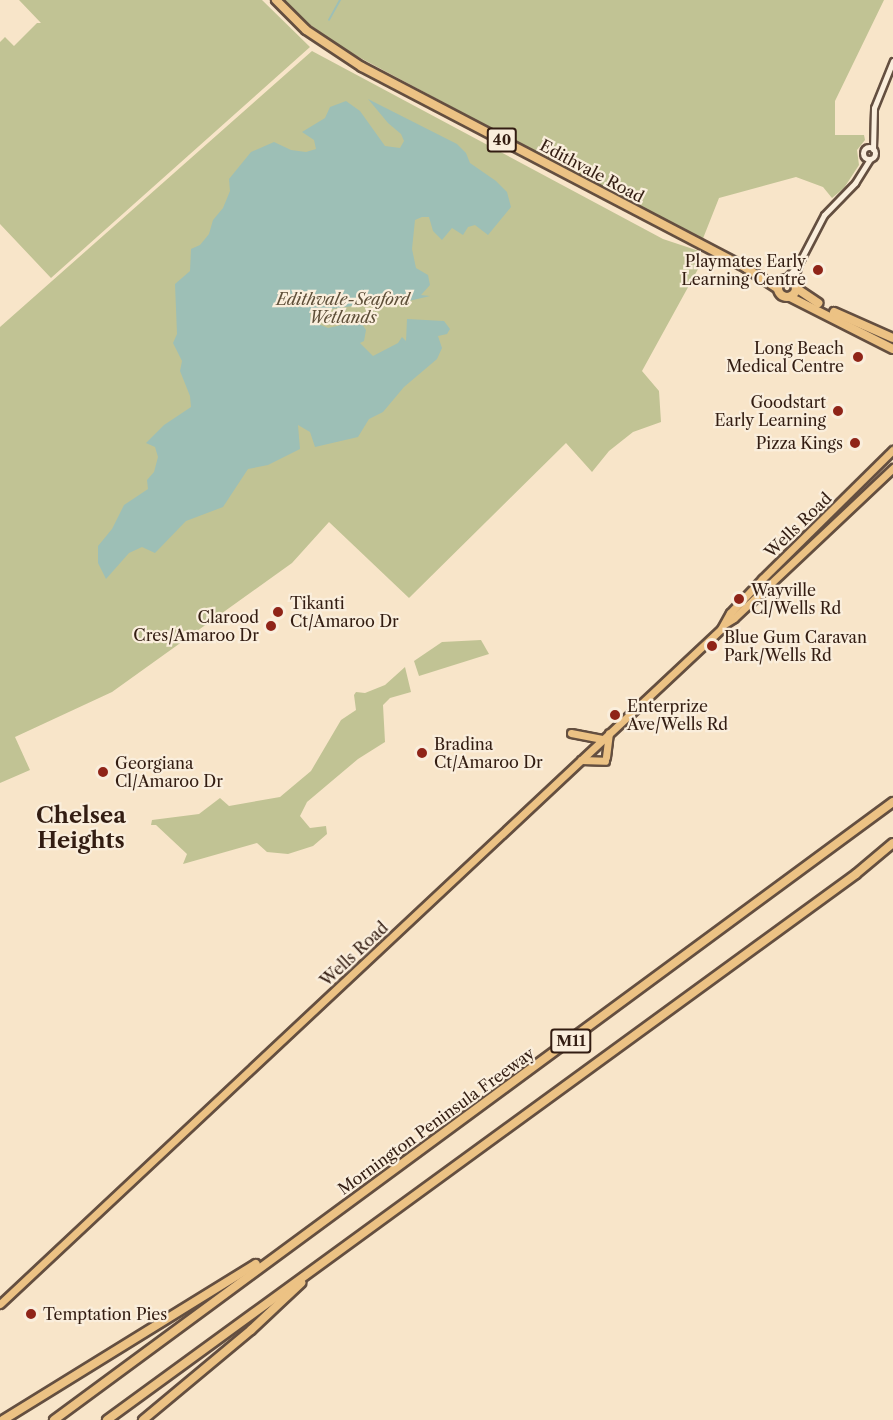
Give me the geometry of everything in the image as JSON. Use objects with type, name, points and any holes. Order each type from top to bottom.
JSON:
[{"type":"highway","name":"Edithvale Road","points":[[276,0],[306,30],[362,67],[746,268],[787,283],[829,309],[893,339]]},
{"type":"highway","points":[[787,283],[790,297]]},
{"type":"highway","name":"40","points":[[787,283],[781,295],[790,297],[893,349]]},
{"type":"highway","name":"Mornington Peninsula Freeway","points":[[54,1420],[893,800]]},
{"type":"highway","name":"M11","points":[[107,1420],[856,874],[893,843]]},
{"type":"highway","points":[[856,874],[893,849]]},
{"type":"highway","points":[[3,1420],[144,1331],[305,1235]]},
{"type":"highway","points":[[143,1420],[251,1330],[330,1256]]},
{"type":"main road","name":"Wells Road","points":[[726,623],[730,613],[762,579],[893,450]]},
{"type":"main road","name":"Wells Road","points":[[0,1304],[893,468]]},
{"type":"main road","points":[[572,733],[606,736],[606,759],[581,760]]},
{"type":"street","points":[[787,283],[824,215],[874,156],[871,148],[872,131],[879,92],[893,61]]},
{"type":"street","points":[[861,174],[864,150],[871,148]]},
{"type":"street","points":[[864,156],[870,159]]},
{"type":"green space","points":[[19,0],[262,0],[310,47],[51,278],[0,224],[0,42],[5,37],[14,46],[37,23],[41,23]]},
{"type":"green space","points":[[283,0],[884,0],[835,101],[835,135],[864,135],[865,140],[857,150],[859,165],[844,188],[832,198],[823,187],[796,177],[719,198],[702,241],[340,47],[296,14]]},
{"type":"green space","name":"Edithvale-Seaford Wetlands","points":[[312,51],[663,239],[699,251],[698,258],[703,260],[642,371],[659,391],[661,422],[633,432],[609,451],[592,472],[566,443],[409,598],[329,522],[292,563],[112,692],[15,737],[30,770],[0,783],[0,327]]},
{"type":"green space","points":[[481,640],[489,654],[419,676],[414,661],[442,642]]},
{"type":"green space","points":[[405,667],[411,692],[390,698],[383,705],[385,742],[358,759],[307,802],[300,816],[310,828],[326,826],[327,834],[313,846],[288,854],[267,852],[257,843],[183,864],[187,854],[156,825],[151,825],[152,820],[199,814],[220,798],[229,806],[280,797],[311,771],[341,720],[356,710],[354,695],[356,692],[365,693],[385,685]]},
{"type":"water","points":[[368,99],[457,144],[466,153],[470,163],[496,181],[507,192],[511,207],[488,235],[475,225],[468,227],[463,235],[452,228],[442,240],[433,231],[429,217],[415,220],[412,249],[416,268],[428,275],[430,285],[421,295],[430,296],[396,304],[382,302],[316,311],[310,314],[311,321],[328,328],[360,321],[366,330],[364,341],[360,343],[373,356],[398,343],[402,337],[406,341],[407,319],[444,321],[450,329],[447,334],[438,336],[442,348],[437,359],[404,387],[383,412],[369,419],[358,437],[315,447],[310,432],[298,425],[300,449],[268,465],[248,469],[223,507],[186,521],[155,553],[142,547],[129,553],[106,579],[98,563],[98,546],[112,529],[124,505],[148,489],[147,480],[154,472],[158,457],[155,447],[146,443],[164,425],[191,407],[190,396],[180,371],[182,361],[173,343],[177,334],[175,284],[190,271],[191,249],[200,245],[209,234],[213,220],[223,208],[230,191],[229,179],[251,152],[274,142],[291,150],[306,152],[316,149],[314,140],[302,132],[325,118],[330,107],[346,101],[360,111],[385,146],[400,148],[404,141],[401,134],[388,123]]},
{"type":"waterway","points":[[329,20],[340,0]]},
{"type":"place","name":"Playmates Early Learning Centre","points":[[818,270]]},
{"type":"place","name":"Long Beach Medical Centre","points":[[858,357]]},
{"type":"place","name":"Goodstart Early Learning","points":[[838,411]]},
{"type":"place","name":"Pizza Kings","points":[[855,443]]},
{"type":"place","name":"Wayville Cl/Wells Rd","points":[[739,599]]},
{"type":"place","name":"Tikanti Ct/Amaroo Dr","points":[[278,612]]},
{"type":"place","name":"Clarood Cres/Amaroo Dr","points":[[271,626]]},
{"type":"place","name":"Blue Gum Caravan Park/Wells Rd","points":[[712,646]]},
{"type":"place","name":"Enterprize Ave/Wells Rd","points":[[615,715]]},
{"type":"place","name":"Bradina Ct/Amaroo Dr","points":[[422,753]]},
{"type":"place","name":"Georgiana Cl/Amaroo Dr","points":[[103,772]]},
{"type":"place","name":"Temptation Pies","points":[[31,1314]]},
{"type":"district","name":"Chelsea Heights","points":[[81,828]]}]
